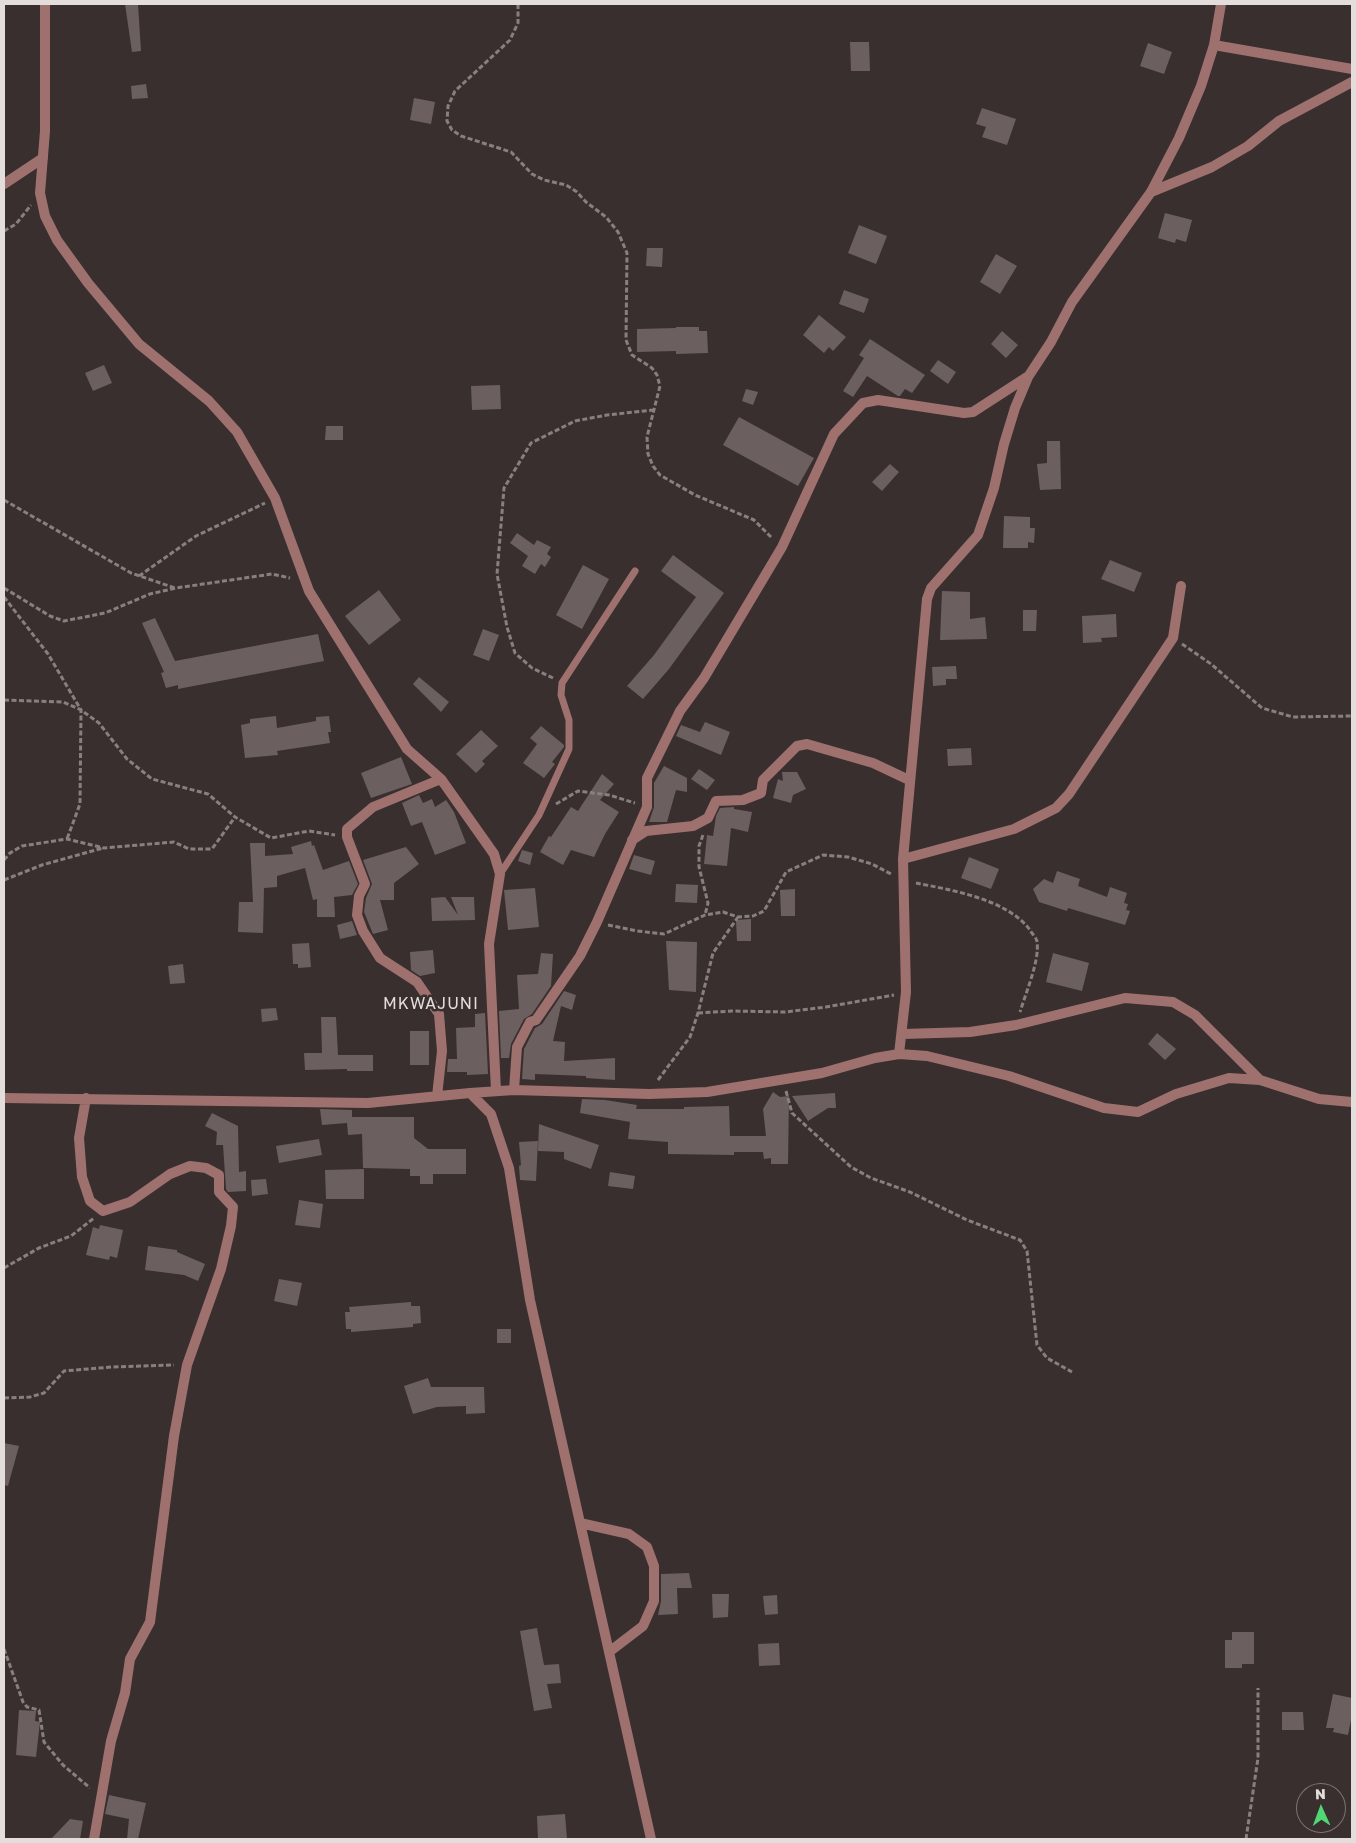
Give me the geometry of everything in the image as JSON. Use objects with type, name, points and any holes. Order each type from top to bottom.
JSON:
[{"type":"street","points":[[45,4],[45,131],[40,193],[45,216],[56,240],[88,283],[139,344],[209,401],[237,432],[275,498],[309,591],[407,749],[441,779],[494,854],[500,874],[489,944],[496,1091]]},
{"type":"street","points":[[899,1054],[903,1034],[906,992],[903,859],[927,599],[931,588],[978,535],[994,488],[1004,444],[1028,376],[1051,342],[1072,302],[1151,192],[1179,138],[1201,86],[1214,45],[1221,4]]},
{"type":"street","points":[[1214,45],[1352,69]]},
{"type":"street","points":[[1151,192],[1212,167],[1248,146],[1279,121],[1352,82]]},
{"type":"street","points":[[4,184],[43,158]]},
{"type":"street","points":[[514,1090],[517,1047],[530,1022],[536,1020],[580,956],[597,922],[647,807],[647,778],[680,711],[704,678],[782,547],[834,434],[864,404],[878,400],[964,413],[973,412],[1028,376]]},
{"type":"street","points":[[903,859],[1014,829],[1056,808],[1069,794],[1173,638],[1181,586]]},
{"type":"street","points":[[631,841],[646,831],[693,826],[708,818],[716,801],[743,800],[761,793],[763,780],[797,746],[807,744],[873,763],[909,780]]},
{"type":"street","points":[[437,1096],[442,1051],[439,1014],[417,982],[380,958],[363,931],[357,915],[359,896],[365,884],[347,837],[346,829],[374,807],[441,779]]},
{"type":"street","points":[[903,1034],[970,1032],[1016,1025],[1125,998],[1173,1002],[1195,1016],[1260,1080]]},
{"type":"street","points":[[4,1098],[368,1103],[514,1090],[649,1094],[707,1092],[783,1081],[822,1073],[875,1058],[899,1054],[927,1056],[1009,1076],[1104,1108],[1138,1112],[1176,1094],[1228,1078],[1260,1080],[1319,1099],[1352,1102]]},
{"type":"street","points":[[470,1093],[491,1114],[509,1168],[530,1300],[651,1839]]},
{"type":"street","points":[[86,1098],[79,1138],[82,1177],[90,1201],[103,1211],[130,1202],[170,1174],[190,1166],[206,1168],[219,1175],[219,1192],[233,1207],[231,1226],[221,1269],[187,1365],[174,1436],[150,1622],[130,1659],[125,1693],[110,1741],[94,1839]]},
{"type":"street","points":[[580,1523],[629,1534],[647,1547],[654,1566],[654,1601],[643,1626],[609,1652]]},
{"type":"lane","points":[[500,874],[538,814],[569,749],[570,720],[561,695],[562,683],[636,571]]},
{"type":"path","points":[[518,4],[518,23],[510,40],[455,91],[448,106],[447,121],[452,130],[461,136],[511,152],[532,174],[544,180],[566,184],[606,217],[618,232],[627,253],[626,340],[632,355],[652,368],[657,374],[660,386],[647,438],[647,446],[653,466],[660,475],[695,494],[754,520],[782,547]]},
{"type":"path","points":[[4,231],[16,224],[40,193]]},
{"type":"path","points":[[562,683],[532,668],[516,653],[507,627],[497,574],[504,488],[531,443],[574,421],[653,410]]},
{"type":"path","points":[[138,576],[196,536],[275,498]]},
{"type":"path","points":[[4,500],[138,576],[176,588]]},
{"type":"path","points":[[4,588],[50,616],[64,621],[105,613],[150,594],[176,588],[272,574],[288,577],[309,591]]},
{"type":"path","points":[[4,597],[48,654],[81,710],[80,804],[67,839]]},
{"type":"path","points":[[1173,638],[1211,664],[1262,708],[1293,717],[1352,716]]},
{"type":"path","points":[[4,700],[63,702],[81,710],[99,723],[127,759],[152,779],[208,794],[236,817],[271,838],[308,831],[347,837]]},
{"type":"path","points":[[538,814],[578,791],[609,796],[647,807]]},
{"type":"path","points":[[4,880],[42,864],[104,848],[174,842],[189,849],[212,849],[236,817]]},
{"type":"path","points":[[693,826],[703,834],[699,846],[699,867],[708,903],[705,915]]},
{"type":"path","points":[[4,860],[10,852],[22,846],[67,839],[104,848]]},
{"type":"path","points":[[597,922],[638,931],[664,934],[705,915],[723,912],[738,917],[753,916],[764,910],[786,872],[823,855],[848,857],[872,864],[903,881],[953,890],[1000,906],[1025,924],[1037,940],[1037,954],[1016,1025]]},
{"type":"path","points":[[649,1094],[664,1070],[690,1037],[713,953],[738,917]]},
{"type":"path","points":[[698,1013],[732,1011],[785,1012],[826,1007],[906,992]]},
{"type":"path","points":[[783,1081],[792,1113],[851,1167],[871,1178],[910,1192],[967,1220],[1020,1240],[1027,1251],[1037,1345],[1047,1358],[1072,1372]]},
{"type":"path","points":[[4,1268],[39,1248],[71,1236],[103,1211]]},
{"type":"path","points":[[4,1398],[30,1397],[44,1393],[64,1371],[112,1367],[187,1365]]},
{"type":"path","points":[[4,1650],[23,1702],[27,1707],[39,1710],[44,1742],[63,1765],[101,1797]]},
{"type":"path","points":[[1246,1839],[1258,1758],[1258,1688]]},
{"type":"building","points":[[125,4],[138,4],[141,51],[132,52]]},
{"type":"building","points":[[850,42],[869,42],[870,71],[851,71]]},
{"type":"building","points":[[1148,43],[1172,52],[1164,74],[1140,66]]},
{"type":"building","points":[[146,84],[148,98],[132,99],[131,86]]},
{"type":"building","points":[[414,98],[435,102],[431,124],[410,120]]},
{"type":"building","points":[[982,108],[1016,119],[1007,145],[982,137],[986,127],[976,124]]},
{"type":"building","points":[[1165,213],[1192,220],[1186,242],[1176,239],[1175,243],[1158,238]]},
{"type":"building","points":[[859,225],[887,236],[876,264],[848,253]]},
{"type":"building","points":[[647,248],[663,248],[662,267],[646,266]]},
{"type":"building","points":[[996,254],[1017,266],[1000,294],[980,282]]},
{"type":"building","points":[[844,290],[869,299],[864,313],[839,304]]},
{"type":"building","points":[[819,315],[846,337],[833,351],[829,347],[824,353],[803,335]]},
{"type":"building","points":[[699,327],[699,331],[707,331],[708,353],[676,354],[676,351],[637,352],[637,329]]},
{"type":"building","points":[[1002,331],[1018,345],[1006,358],[991,344]]},
{"type":"building","points":[[870,339],[925,375],[912,393],[905,389],[898,396],[867,376],[853,397],[843,391],[864,358],[859,355]]},
{"type":"building","points":[[938,360],[956,372],[948,384],[930,371]]},
{"type":"building","points":[[104,365],[112,383],[93,391],[85,373]]},
{"type":"building","points":[[500,385],[501,409],[472,410],[471,386]]},
{"type":"building","points":[[746,389],[758,392],[753,405],[742,401]]},
{"type":"building","points":[[739,417],[814,458],[798,486],[723,445]]},
{"type":"building","points":[[326,426],[343,426],[343,440],[325,440]]},
{"type":"building","points":[[1047,441],[1060,441],[1061,489],[1040,490],[1037,464],[1047,463]]},
{"type":"building","points":[[890,464],[899,472],[882,491],[872,482]]},
{"type":"building","points":[[1004,516],[1030,517],[1030,528],[1035,528],[1034,543],[1028,542],[1028,548],[1003,548]]},
{"type":"building","points":[[517,533],[534,545],[537,540],[551,547],[547,554],[551,557],[545,567],[541,564],[535,574],[522,566],[528,556],[510,543]]},
{"type":"building","points":[[673,555],[724,593],[669,669],[643,699],[627,686],[654,655],[696,597],[661,571]]},
{"type":"building","points":[[1110,560],[1142,573],[1134,592],[1101,579]]},
{"type":"building","points":[[583,565],[609,579],[582,629],[556,615]]},
{"type":"building","points":[[379,590],[401,620],[369,645],[345,616]]},
{"type":"building","points":[[942,591],[970,592],[970,619],[985,617],[987,639],[940,640]]},
{"type":"building","points":[[1023,610],[1037,610],[1036,631],[1023,631]]},
{"type":"building","points":[[1116,614],[1117,637],[1101,638],[1102,642],[1083,643],[1082,616]]},
{"type":"building","points":[[155,618],[175,661],[318,634],[324,661],[178,689],[178,685],[166,688],[161,673],[164,672],[142,623]]},
{"type":"building","points":[[483,629],[499,635],[489,661],[473,655]]},
{"type":"building","points":[[956,666],[957,679],[946,679],[946,685],[933,686],[932,667]]},
{"type":"building","points":[[419,677],[449,702],[441,712],[413,684]]},
{"type":"building","points":[[276,716],[277,728],[316,721],[316,717],[329,716],[331,732],[328,732],[330,743],[277,751],[278,755],[245,758],[241,725],[250,723],[250,719]]},
{"type":"building","points":[[705,722],[730,732],[721,755],[676,736],[681,725],[700,732]]},
{"type":"building","points":[[541,726],[564,745],[552,762],[555,764],[544,778],[523,763],[537,744],[530,738]]},
{"type":"building","points":[[481,730],[498,746],[482,761],[485,764],[476,773],[456,754]]},
{"type":"building","points":[[971,748],[972,765],[948,766],[947,749]]},
{"type":"building","points":[[401,757],[412,784],[371,798],[361,773]]},
{"type":"building","points":[[664,766],[687,778],[687,792],[676,790],[667,822],[649,822],[654,807],[654,783]]},
{"type":"building","points":[[699,769],[715,780],[707,790],[691,779]]},
{"type":"building","points":[[782,772],[797,772],[806,789],[793,795],[791,803],[773,798],[778,779],[783,781]]},
{"type":"building","points":[[602,774],[614,784],[600,800],[619,812],[605,834],[594,857],[571,850],[563,865],[540,852],[549,836],[551,837],[571,807],[578,811]]},
{"type":"building","points":[[419,795],[423,803],[432,799],[435,807],[446,800],[454,812],[466,843],[435,855],[422,822],[411,826],[402,803]]},
{"type":"building","points":[[734,807],[734,809],[752,812],[748,832],[731,828],[727,866],[704,864],[707,835],[713,836],[716,816],[720,808]]},
{"type":"building","points":[[311,841],[323,870],[349,861],[358,884],[352,895],[334,897],[335,917],[317,917],[317,899],[313,900],[305,868],[277,876],[277,887],[264,888],[263,933],[238,932],[239,902],[253,902],[250,843],[265,843],[265,856],[293,854],[291,847]]},
{"type":"building","points":[[406,847],[419,864],[394,883],[394,900],[380,900],[388,930],[373,934],[364,912],[366,898],[372,884],[363,860]]},
{"type":"building","points":[[522,850],[533,853],[530,865],[518,861]]},
{"type":"building","points":[[634,855],[655,861],[651,875],[629,869]]},
{"type":"building","points":[[969,857],[999,869],[991,889],[961,878]]},
{"type":"building","points":[[1057,871],[1080,879],[1078,886],[1107,897],[1110,887],[1127,893],[1124,903],[1128,904],[1126,910],[1130,911],[1125,925],[1068,908],[1067,911],[1039,902],[1033,889],[1044,879],[1053,883]]},
{"type":"building","points":[[676,884],[698,885],[697,903],[675,902]]},
{"type":"building","points":[[535,888],[539,927],[508,930],[504,890]]},
{"type":"building","points":[[795,889],[795,916],[781,916],[780,890]]},
{"type":"building","points":[[445,897],[458,915],[451,897],[474,897],[475,920],[432,921],[431,898]]},
{"type":"building","points":[[751,919],[751,941],[737,941],[736,920]]},
{"type":"building","points":[[352,921],[357,935],[340,939],[337,925]]},
{"type":"building","points":[[666,941],[697,942],[696,992],[669,990]]},
{"type":"building","points":[[309,943],[311,967],[298,968],[298,964],[293,964],[292,944]]},
{"type":"building","points":[[433,950],[435,973],[420,976],[411,970],[410,952]]},
{"type":"building","points":[[541,953],[553,954],[551,986],[532,1014],[524,1019],[511,1044],[509,1058],[501,1058],[499,1011],[519,1009],[517,975],[538,974]]},
{"type":"building","points":[[1053,953],[1089,963],[1082,991],[1046,982]]},
{"type":"building","points":[[183,964],[185,983],[170,984],[168,966]]},
{"type":"building","points":[[564,991],[576,995],[572,1010],[561,1006],[553,1041],[565,1042],[564,1061],[615,1058],[615,1080],[586,1078],[586,1076],[535,1074],[535,1080],[522,1079],[524,1049],[535,1028],[542,1024]]},
{"type":"building","points":[[276,1008],[278,1020],[262,1022],[261,1009]]},
{"type":"building","points":[[485,1013],[488,1074],[467,1075],[467,1072],[447,1072],[448,1059],[457,1059],[456,1028],[475,1027],[475,1014]]},
{"type":"building","points":[[321,1017],[336,1017],[338,1055],[373,1055],[373,1071],[347,1071],[347,1069],[305,1070],[304,1053],[322,1053]]},
{"type":"building","points":[[410,1031],[429,1031],[429,1065],[410,1065]]},
{"type":"building","points":[[1157,1033],[1176,1049],[1165,1060],[1148,1044]]},
{"type":"building","points":[[773,1092],[780,1097],[789,1096],[788,1164],[771,1164],[771,1158],[764,1159],[763,1152],[734,1152],[734,1155],[668,1154],[668,1142],[628,1139],[630,1122],[580,1113],[582,1099],[605,1100],[637,1105],[636,1109],[684,1109],[684,1107],[729,1106],[730,1136],[766,1136],[763,1109]]},
{"type":"building","points":[[835,1093],[836,1108],[828,1108],[808,1121],[792,1096]]},
{"type":"building","points":[[320,1109],[352,1110],[352,1117],[414,1117],[414,1138],[428,1149],[466,1149],[466,1174],[433,1174],[433,1184],[420,1184],[420,1176],[410,1176],[410,1169],[363,1168],[362,1134],[348,1135],[347,1123],[322,1125]]},
{"type":"building","points":[[212,1113],[238,1126],[239,1172],[246,1171],[246,1191],[228,1192],[226,1189],[223,1145],[216,1145],[217,1132],[205,1126]]},
{"type":"building","points":[[539,1124],[599,1145],[591,1169],[564,1159],[564,1152],[538,1151]]},
{"type":"building","points":[[319,1139],[322,1155],[279,1163],[276,1146]]},
{"type":"building","points":[[538,1141],[536,1181],[520,1180],[519,1142]]},
{"type":"building","points":[[364,1169],[364,1199],[326,1199],[325,1170]]},
{"type":"building","points":[[610,1172],[635,1176],[633,1189],[608,1186]]},
{"type":"building","points":[[266,1179],[268,1194],[252,1196],[251,1180]]},
{"type":"building","points":[[299,1200],[323,1204],[320,1228],[295,1225]]},
{"type":"building","points":[[100,1225],[123,1230],[117,1258],[110,1256],[109,1260],[86,1255],[93,1227],[99,1229]]},
{"type":"building","points":[[148,1246],[177,1250],[177,1252],[205,1264],[198,1281],[184,1275],[145,1270]]},
{"type":"building","points":[[279,1279],[302,1283],[297,1306],[274,1301]]},
{"type":"building","points":[[411,1302],[411,1306],[420,1306],[421,1323],[413,1324],[413,1327],[351,1332],[351,1329],[346,1329],[345,1312],[350,1312],[349,1307]]},
{"type":"building","points":[[497,1329],[511,1329],[511,1343],[497,1343]]},
{"type":"building","points":[[428,1378],[431,1387],[484,1387],[485,1413],[466,1414],[466,1406],[437,1407],[413,1414],[404,1386]]},
{"type":"building","points":[[4,1443],[19,1446],[8,1486],[4,1485]]},
{"type":"building","points":[[689,1573],[692,1588],[677,1588],[678,1614],[658,1615],[661,1601],[661,1574]]},
{"type":"building","points":[[712,1594],[729,1594],[728,1617],[713,1618]]},
{"type":"building","points":[[777,1595],[778,1614],[765,1615],[763,1596]]},
{"type":"building","points":[[537,1628],[544,1665],[559,1664],[561,1683],[547,1684],[552,1708],[534,1711],[520,1631]]},
{"type":"building","points":[[1232,1632],[1254,1632],[1254,1664],[1242,1664],[1242,1668],[1225,1668],[1225,1640],[1232,1640]]},
{"type":"building","points":[[779,1643],[780,1665],[759,1666],[758,1644]]},
{"type":"building","points":[[1333,1694],[1352,1698],[1352,1715],[1348,1735],[1333,1732],[1334,1728],[1326,1728]]},
{"type":"building","points":[[19,1710],[36,1711],[35,1721],[40,1722],[36,1757],[16,1755]]},
{"type":"building","points":[[1282,1712],[1303,1712],[1304,1730],[1282,1730]]},
{"type":"building","points":[[109,1795],[146,1803],[138,1839],[127,1839],[129,1819],[105,1814]]},
{"type":"building","points":[[565,1814],[567,1839],[538,1839],[537,1816]]},
{"type":"building","points":[[70,1819],[83,1821],[80,1839],[51,1839]]},
{"type":"district","name":"MKWAJUNI","points":[[431,1004]]}]
